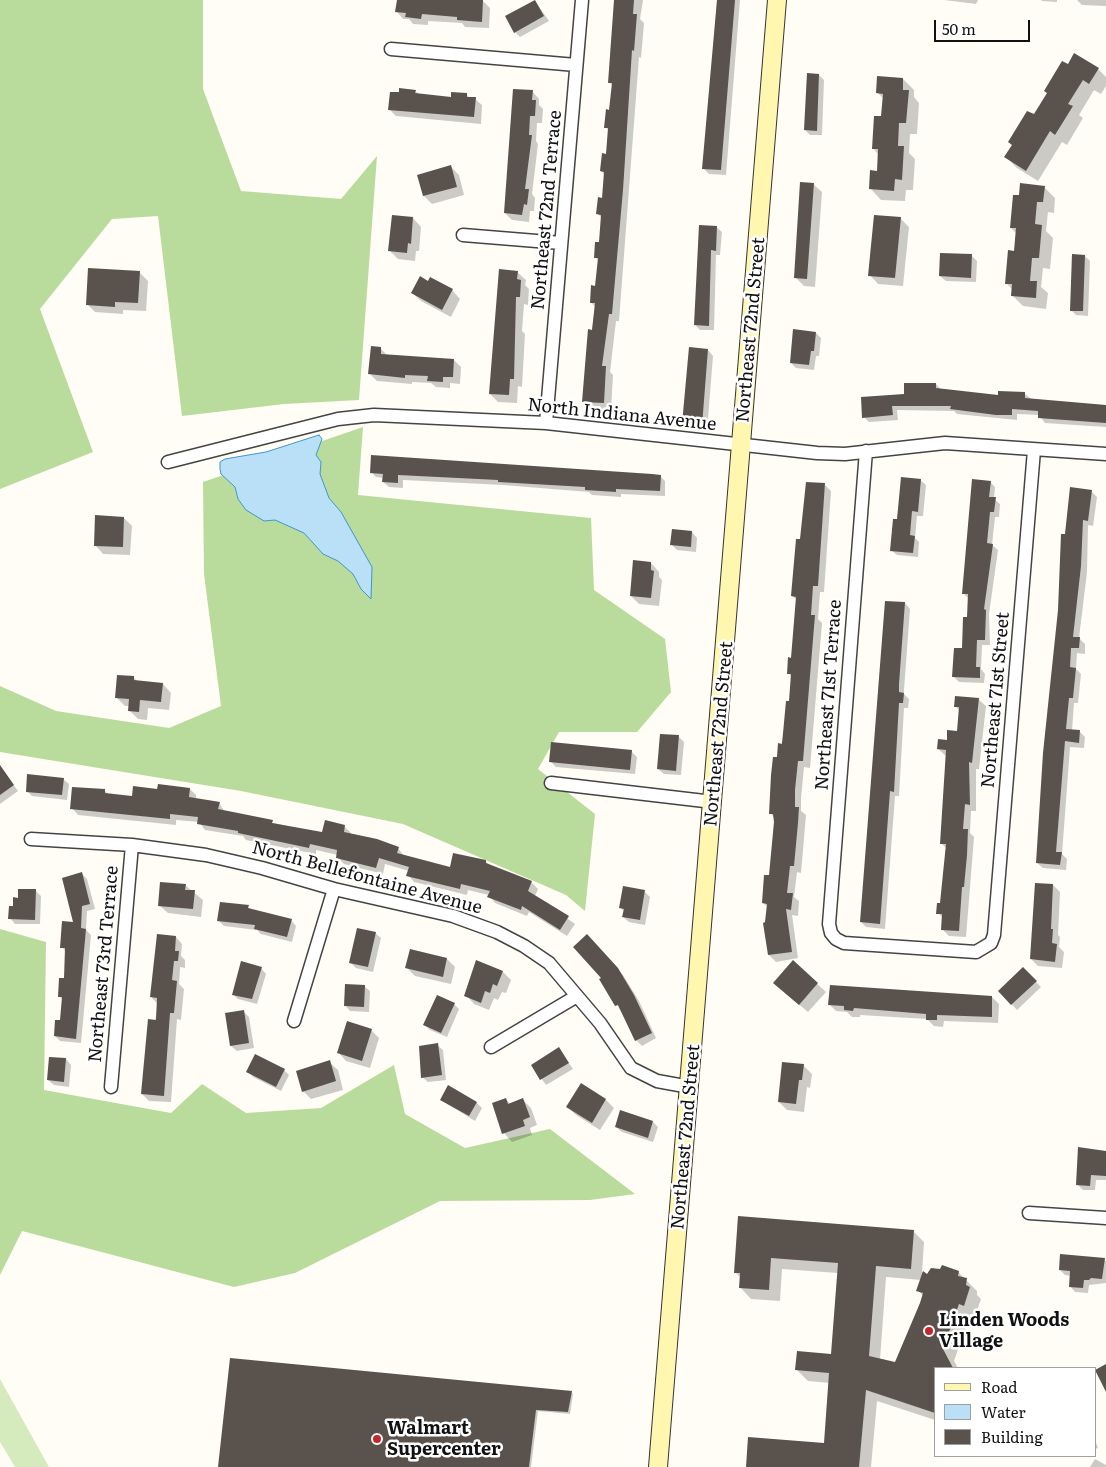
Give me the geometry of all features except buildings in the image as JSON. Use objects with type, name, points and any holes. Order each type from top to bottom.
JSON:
[{"type":"main road","name":"Northeast 72nd Street","points":[[658,1467],[777,0]]},
{"type":"street","name":"Northeast 72nd Terrace","points":[[546,423],[582,0]]},
{"type":"street","points":[[391,49],[576,65]]},
{"type":"street","points":[[462,235],[561,243]]},
{"type":"street","name":"North Indiana Avenue","points":[[168,462],[338,420],[374,415],[546,423],[817,453],[846,454],[945,442],[1106,454]]},
{"type":"street","name":"Northeast 71st Street","points":[[836,939],[844,943],[976,952],[984,950],[991,943],[994,935],[1034,450]]},
{"type":"street","name":"Northeast 71st Terrace","points":[[836,939],[831,933],[829,924],[866,451]]},
{"type":"street","points":[[551,783],[713,802]]},
{"type":"street","name":"North Bellefontaine Avenue","points":[[31,839],[132,845],[206,855],[262,868],[334,889],[453,916],[497,932],[524,946],[549,963],[618,1047],[631,1068],[657,1081],[690,1087]]},
{"type":"street","name":"Northeast 73rd Terrace","points":[[111,1087],[132,845]]},
{"type":"street","points":[[294,1021],[334,889]]},
{"type":"street","points":[[491,1047],[577,996]]},
{"type":"street","points":[[1029,1213],[1106,1218]]},
{"type":"green space","points":[[0,0],[203,0],[203,89],[241,191],[341,199],[377,156],[359,400],[284,404],[182,416],[158,216],[112,219],[40,309],[93,452],[0,489]]},
{"type":"green space","points":[[363,427],[358,495],[591,518],[594,590],[665,639],[671,692],[637,732],[559,732],[538,769],[595,814],[585,911],[566,895],[403,824],[241,791],[0,752],[0,686],[56,711],[169,728],[221,706],[204,574],[203,482]]},
{"type":"green space","points":[[0,929],[46,942],[44,1090],[171,1113],[202,1084],[246,1113],[321,1108],[394,1065],[405,1114],[465,1148],[550,1129],[635,1194],[590,1200],[440,1201],[295,1273],[234,1287],[22,1231],[0,1275]]},
{"type":"green space","points":[[0,1379],[49,1467],[15,1467],[0,1442]]},
{"type":"water","points":[[319,435],[322,439],[316,455],[321,462],[320,474],[329,498],[341,512],[372,567],[371,599],[361,589],[353,574],[338,561],[323,554],[304,533],[275,520],[264,521],[246,510],[238,499],[235,487],[221,474],[220,462],[225,459],[266,452]]},
{"type":"place","name":"Linden Woods Village","points":[[929,1331]]},
{"type":"place","name":"Walmart Supercenter","points":[[377,1439]]}]
